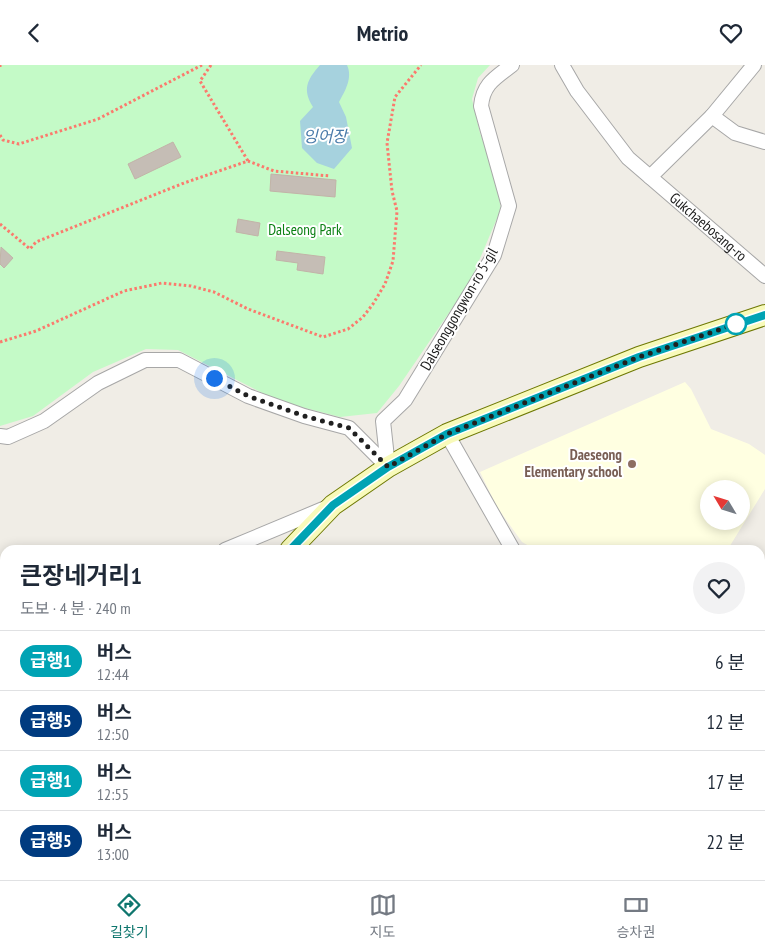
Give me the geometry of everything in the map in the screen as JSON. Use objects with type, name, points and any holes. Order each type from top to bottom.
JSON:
[{"type":"main road","points":[[295,545],[333,505],[388,467],[447,434],[639,357],[765,315]]},
{"type":"street","name":"Dalseonggongwon-ro 5-gil","points":[[388,467],[383,421],[405,399],[494,255],[508,206],[481,106],[482,92],[495,78],[512,65]]},
{"type":"street","points":[[562,65],[577,91],[628,158],[650,177],[712,116],[754,65]]},
{"type":"street","points":[[712,116],[735,133],[765,142]]},
{"type":"street","name":"Gukchaebosang-ro","points":[[650,177],[765,277]]},
{"type":"street","points":[[0,436],[8,437],[44,421],[98,383],[146,360],[179,360],[248,396],[304,416],[349,428],[388,467]]},
{"type":"street","points":[[447,434],[510,545]]},
{"type":"street","points":[[237,545],[333,505]]},
{"type":"path","points":[[0,135],[2,140],[19,144],[98,119],[202,65]]},
{"type":"path","points":[[211,65],[200,81],[248,161],[274,171],[330,176]]},
{"type":"path","points":[[0,342],[36,331],[124,291],[162,283],[191,286],[214,292],[248,309],[323,337],[348,329],[363,317],[373,304],[385,284],[393,261],[397,211],[392,191],[387,143],[395,97],[421,65]]},
{"type":"path","points":[[0,224],[30,249],[36,241],[184,183],[248,161]]},
{"type":"shaded area","name":"Daeseong Elementary school","points":[[685,382],[691,389],[711,429],[749,444],[765,455],[765,489],[750,513],[750,480],[700,480],[700,530],[740,530],[730,545],[527,545],[522,542],[497,507],[480,472]]},
{"type":"green space","name":"Dalseong Park","points":[[0,65],[490,65],[478,78],[472,99],[480,133],[494,171],[501,209],[470,282],[399,386],[377,413],[340,417],[278,401],[178,350],[146,349],[93,372],[33,416],[0,426]]},
{"type":"water","name":"잉어장","points":[[320,65],[347,65],[349,70],[348,84],[339,102],[346,117],[352,148],[334,169],[317,163],[302,148],[300,121],[313,107],[307,90],[309,80]]},
{"type":"building","points":[[173,142],[181,157],[135,179],[128,164]]},
{"type":"building","points":[[271,174],[336,180],[335,197],[270,191]]},
{"type":"building","points":[[238,219],[260,223],[258,236],[236,232]]},
{"type":"building","points":[[1,247],[13,258],[4,268],[0,264]]},
{"type":"building","points":[[277,251],[325,257],[323,274],[297,270],[298,263],[276,260]]},
{"type":"bus line","name":"급행1","points":[[295,545],[333,505],[388,467],[447,434],[639,357],[765,315]]},
{"type":"place","name":"Daeseong Elementary school","points":[[632,464]]},
{"type":"route","points":[[214,378],[248,396],[304,416],[349,428],[388,467],[447,434],[639,357],[736,324]]}]
